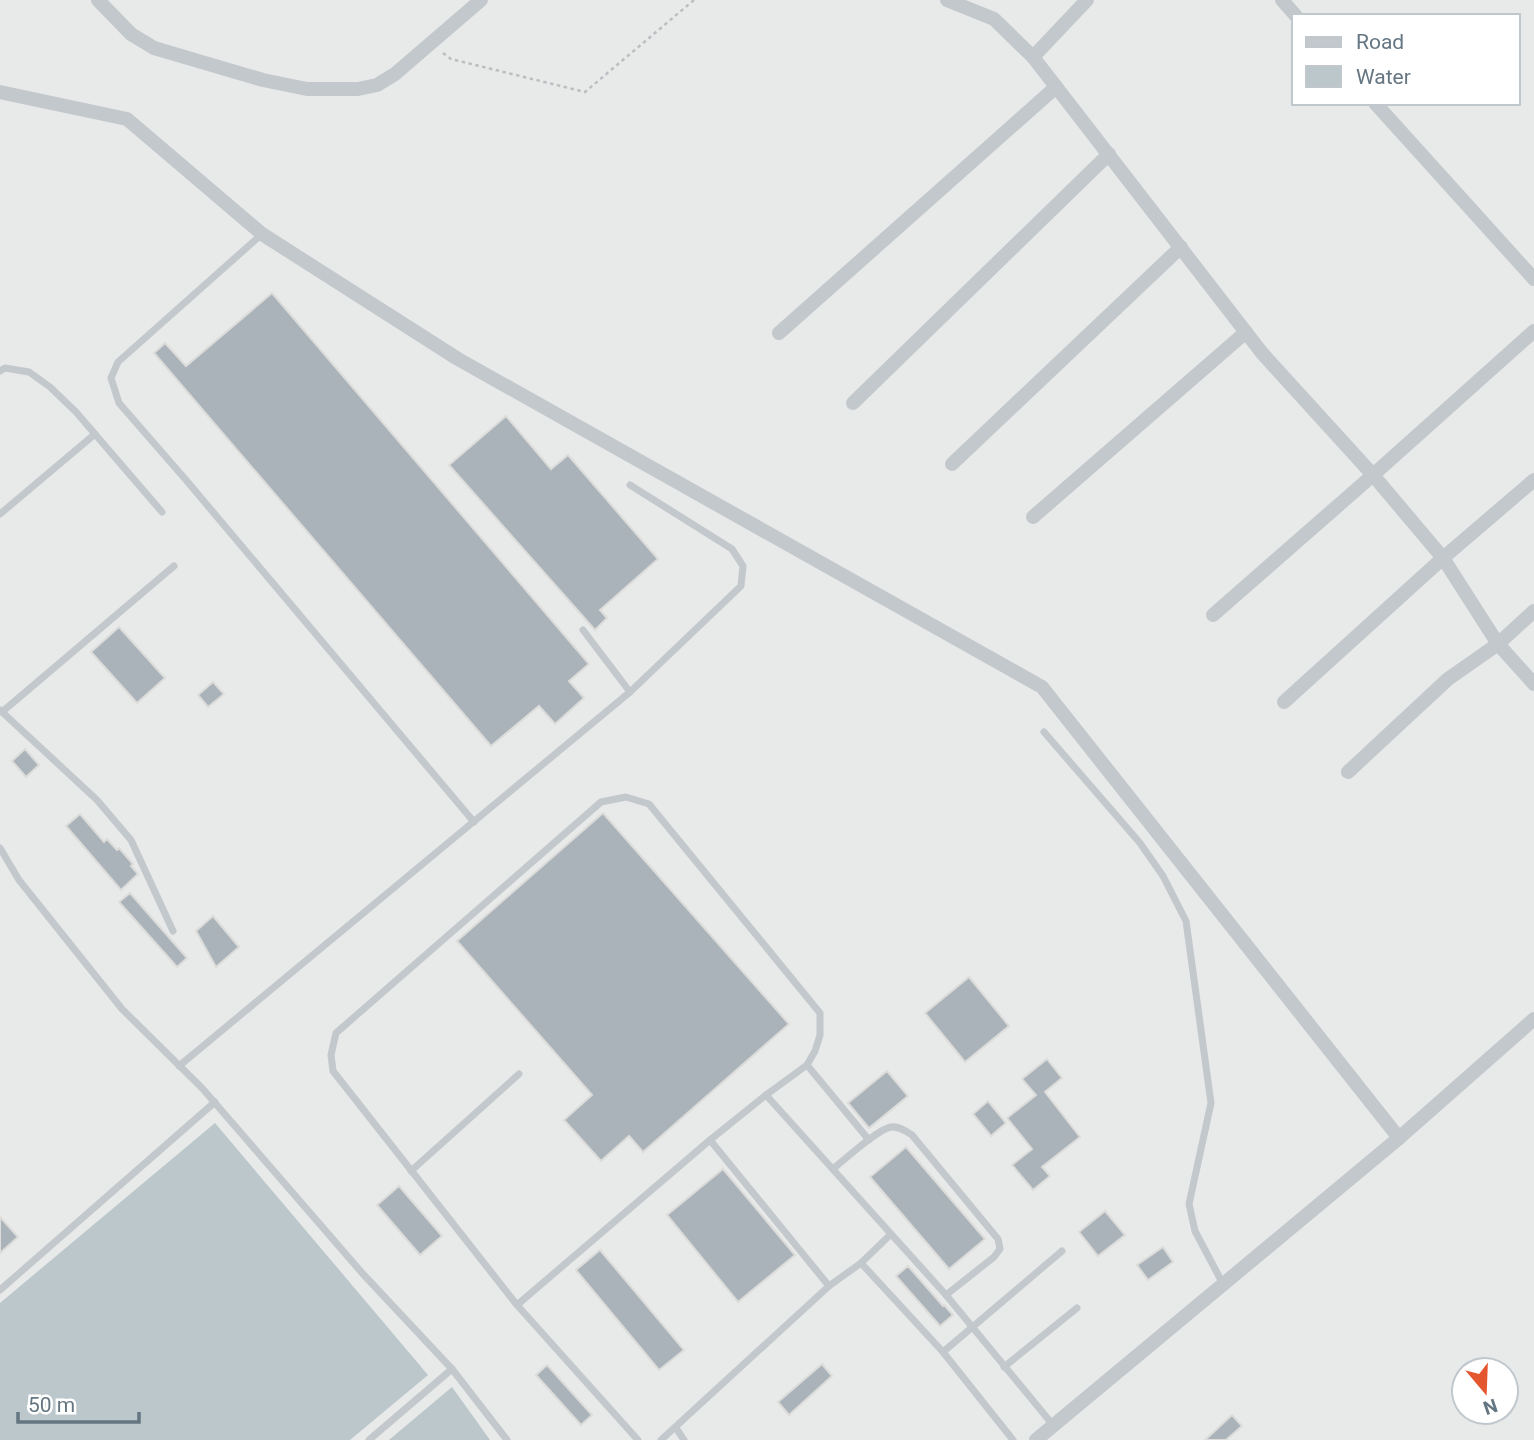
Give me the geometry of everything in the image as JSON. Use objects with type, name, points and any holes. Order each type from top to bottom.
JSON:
[{"type":"street","points":[[98,0],[131,34],[154,48],[263,80],[307,89],[358,89],[376,85],[395,74],[481,0]]},
{"type":"street","points":[[947,0],[994,19],[1033,57],[1262,353],[1373,475],[1443,558],[1498,644],[1534,684]]},
{"type":"street","points":[[1033,57],[1087,0]]},
{"type":"street","points":[[1282,0],[1294,14]]},
{"type":"street","points":[[779,333],[1056,87]]},
{"type":"street","points":[[0,92],[127,119],[262,234],[458,359],[1042,687],[1399,1138]]},
{"type":"street","points":[[1377,105],[1534,279]]},
{"type":"street","points":[[853,403],[1109,154]]},
{"type":"street","points":[[951,464],[1181,247]]},
{"type":"street","points":[[1213,615],[1534,331]]},
{"type":"street","points":[[1032,517],[1246,332]]},
{"type":"street","points":[[1284,702],[1534,480]]},
{"type":"street","points":[[1348,772],[1448,679],[1498,644],[1534,611]]},
{"type":"street","points":[[1036,1440],[1399,1138],[1534,1019]]},
{"type":"lane","points":[[262,234],[118,362],[111,378],[119,403],[474,822]]},
{"type":"lane","points":[[0,371],[5,368],[29,372],[50,387],[76,412],[162,512]]},
{"type":"lane","points":[[0,514],[95,434]]},
{"type":"lane","points":[[180,1066],[630,692],[741,586],[743,566],[732,549],[630,485]]},
{"type":"lane","points":[[173,932],[131,840],[97,800],[1,711],[174,566]]},
{"type":"lane","points":[[583,631],[630,692]]},
{"type":"lane","points":[[1044,732],[1140,843],[1164,876],[1186,921],[1211,1103],[1189,1204],[1195,1231],[1223,1284]]},
{"type":"lane","points":[[517,1305],[710,1140],[766,1094],[807,1065],[820,1035],[820,1013],[649,804],[626,797],[601,802],[336,1034],[331,1055],[333,1072],[517,1305],[638,1440]]},
{"type":"lane","points":[[0,848],[19,880],[122,1009],[215,1102],[363,1274],[452,1369],[507,1440]]},
{"type":"lane","points":[[807,1065],[869,1140]]},
{"type":"lane","points":[[411,1171],[519,1074]]},
{"type":"lane","points":[[766,1094],[946,1295],[1053,1425]]},
{"type":"lane","points":[[0,1290],[215,1102]]},
{"type":"lane","points":[[833,1169],[880,1132],[891,1127],[901,1128],[912,1135],[998,1239],[1000,1250],[994,1257],[946,1295]]},
{"type":"lane","points":[[710,1140],[829,1286]]},
{"type":"lane","points":[[661,1440],[829,1286],[861,1263],[890,1235]]},
{"type":"lane","points":[[943,1352],[1062,1251]]},
{"type":"lane","points":[[861,1263],[943,1352],[1013,1440]]},
{"type":"lane","points":[[1004,1367],[1077,1308]]},
{"type":"lane","points":[[369,1440],[452,1369]]},
{"type":"lane","points":[[676,1428],[684,1440]]},
{"type":"path","points":[[431,43],[451,59],[585,92],[694,0]]},
{"type":"shaded area","points":[[0,0],[1534,0],[1534,1440],[0,1440]]},
{"type":"water","points":[[215,1123],[428,1375],[350,1440],[0,1440],[0,1303]]},
{"type":"water","points":[[452,1387],[490,1440],[389,1440]]},
{"type":"building","points":[[272,293],[589,664],[569,681],[584,698],[555,724],[539,706],[491,746],[154,353],[165,343],[186,366]]},
{"type":"building","points":[[506,416],[551,469],[568,455],[658,559],[600,610],[607,618],[595,630],[449,465]]},
{"type":"building","points":[[119,627],[165,678],[137,703],[91,652]]},
{"type":"building","points":[[213,682],[224,694],[208,707],[198,695]]},
{"type":"building","points":[[25,749],[39,765],[26,777],[12,761]]},
{"type":"building","points":[[603,813],[789,1024],[643,1152],[629,1136],[601,1161],[564,1120],[592,1095],[457,941]]},
{"type":"building","points":[[80,814],[104,842],[107,839],[117,850],[119,848],[133,864],[131,866],[138,874],[121,890],[66,826]]},
{"type":"building","points":[[130,893],[187,958],[177,967],[119,902]]},
{"type":"building","points":[[213,916],[239,947],[216,967],[196,931]]},
{"type":"building","points":[[969,977],[1009,1026],[965,1062],[925,1013]]},
{"type":"building","points":[[1047,1059],[1062,1078],[1045,1092],[1080,1137],[1042,1167],[1050,1176],[1033,1190],[1012,1165],[1032,1149],[1007,1118],[1036,1095],[1022,1079]]},
{"type":"building","points":[[887,1071],[908,1096],[869,1128],[848,1103]]},
{"type":"building","points":[[988,1101],[1006,1123],[991,1136],[973,1114]]},
{"type":"building","points":[[906,1147],[985,1239],[949,1269],[870,1177]]},
{"type":"building","points":[[723,1169],[795,1255],[738,1302],[667,1215]]},
{"type":"building","points":[[399,1186],[442,1236],[420,1255],[377,1205]]},
{"type":"building","points":[[1105,1211],[1125,1235],[1098,1256],[1079,1232]]},
{"type":"building","points":[[0,1217],[18,1237],[0,1253]]},
{"type":"building","points":[[1163,1247],[1173,1262],[1148,1280],[1137,1265]]},
{"type":"building","points":[[600,1250],[684,1350],[659,1370],[576,1270]]},
{"type":"building","points":[[908,1266],[953,1315],[940,1326],[896,1276]]},
{"type":"building","points":[[822,1364],[832,1376],[789,1415],[778,1402]]},
{"type":"building","points":[[547,1365],[592,1415],[581,1425],[536,1375]]},
{"type":"building","points":[[1232,1415],[1242,1426],[1226,1440],[1205,1440]]}]
